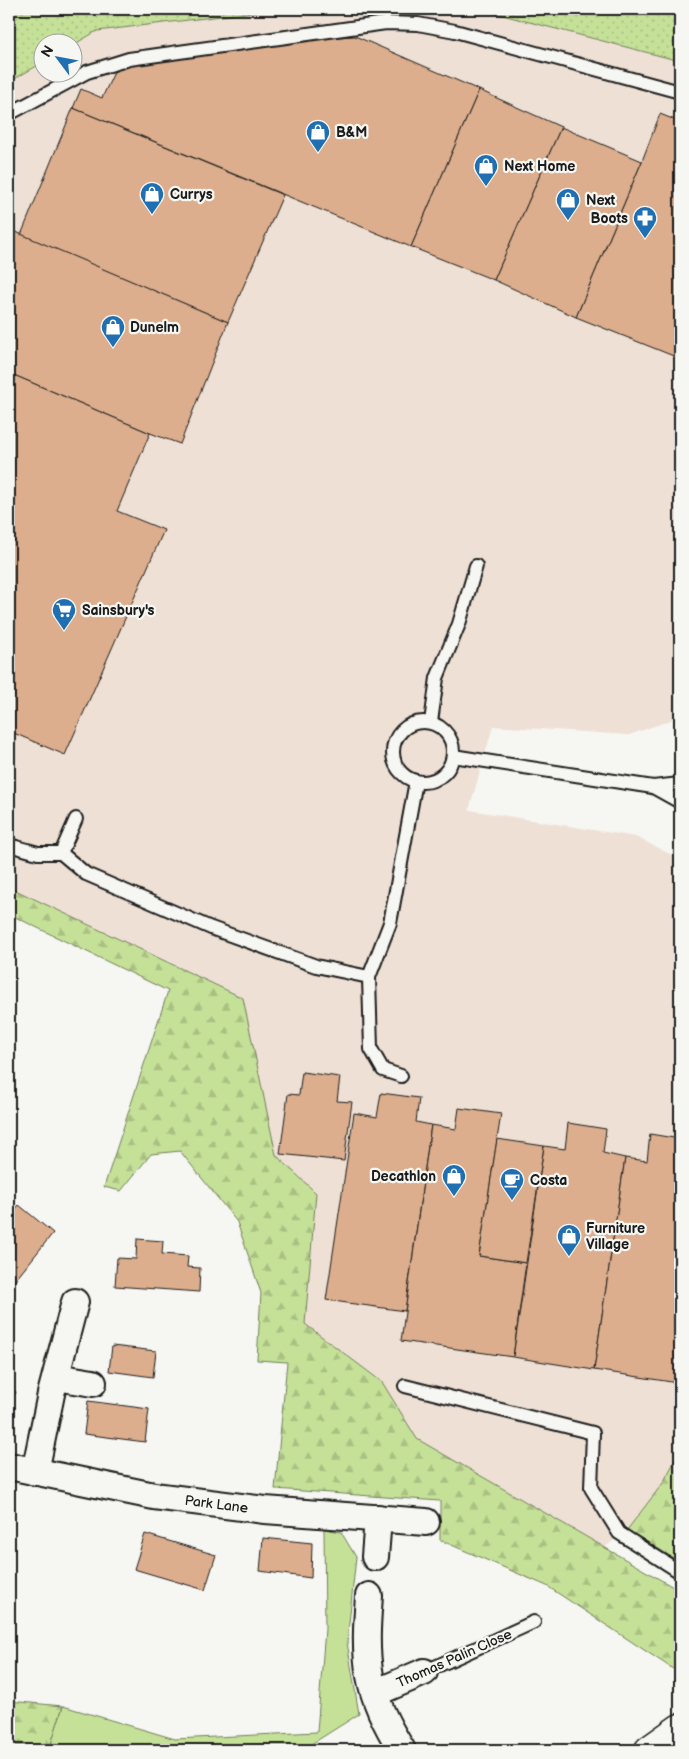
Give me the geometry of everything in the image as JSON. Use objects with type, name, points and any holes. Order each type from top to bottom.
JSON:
[{"type":"street","points":[[35,1472],[56,1376],[75,1302]]},
{"type":"street","points":[[56,1376],[93,1383]]},
{"type":"street","name":"Park Lane","points":[[9,1466],[154,1496],[265,1510],[426,1522]]},
{"type":"street","points":[[375,1557],[378,1518]]},
{"type":"street","points":[[369,1596],[367,1654],[370,1677],[374,1694],[388,1727],[402,1750]]},
{"type":"street","name":"Thomas Palin Close","points":[[374,1694],[424,1672]]},
{"type":"street","points":[[649,1750],[680,1728]]},
{"type":"lane","points":[[9,114],[87,72],[129,59],[386,23],[418,24],[455,31],[680,92]]},
{"type":"lane","points":[[431,722],[437,678],[459,624],[476,566]]},
{"type":"lane","points":[[431,722],[446,732],[450,739],[453,756],[450,765],[436,779],[426,782],[407,778],[400,772],[395,763],[393,754],[394,744],[398,735],[412,723],[431,722]]},
{"type":"lane","points":[[453,756],[653,787],[680,784]]},
{"type":"lane","points":[[401,1076],[383,1070],[371,1048],[369,978],[390,923],[416,781]]},
{"type":"lane","points":[[653,787],[680,802]]},
{"type":"lane","points":[[61,853],[76,819]]},
{"type":"lane","points":[[9,845],[38,853],[61,853],[86,874],[211,928],[316,966],[369,978]]},
{"type":"lane","points":[[405,1386],[593,1433],[591,1488],[619,1533],[680,1572]]},
{"type":"lane","name":"Thomas Palin Close","points":[[424,1672],[534,1622]]},
{"type":"shaded area","points":[[280,9],[479,9],[680,61],[680,706],[671,720],[629,735],[493,726],[469,810],[636,837],[680,859],[680,1451],[663,1483],[627,1530],[604,1548],[417,1439],[382,1382],[305,1324],[316,1193],[276,1155],[243,998],[9,887],[9,82],[32,69],[32,82],[82,82],[82,40],[97,31]]},
{"type":"green space","points":[[9,9],[280,9],[97,31],[82,40],[82,32],[32,32],[32,69],[9,82]]},
{"type":"green space","points":[[479,9],[680,9],[680,61]]},
{"type":"green space","points":[[9,887],[243,998],[276,1155],[316,1193],[305,1324],[382,1382],[417,1439],[680,1591],[680,1663],[673,1669],[547,1586],[440,1540],[440,1501],[275,1489],[287,1362],[257,1360],[261,1293],[237,1222],[180,1151],[151,1154],[121,1191],[104,1187],[168,991],[9,914]]},
{"type":"green space","points":[[680,1451],[680,1562],[627,1530],[663,1483]]},
{"type":"green space","points":[[324,1529],[341,1532],[356,1557],[347,1642],[359,1714],[302,1750],[49,1750],[63,1706],[175,1739],[317,1732],[325,1629]]},
{"type":"green space","points":[[9,1701],[63,1706],[49,1750],[9,1750]]},
{"type":"building","name":"B&M","points":[[355,36],[479,90],[411,247],[73,108],[81,89],[102,98],[117,66],[320,38]]},
{"type":"building","name":"Next Home","points":[[479,90],[561,127],[494,280],[411,247]]},
{"type":"building","name":"Currys","points":[[73,108],[283,195],[228,322],[21,235]]},
{"type":"building","name":"Boots","points":[[660,114],[680,122],[680,347],[676,357],[576,317]]},
{"type":"building","name":"Next","points":[[561,127],[642,161],[576,317],[494,280]]},
{"type":"building","name":"Dunelm","points":[[9,229],[228,322],[180,444],[9,373]]},
{"type":"building","name":"Sainsbury's","points":[[9,373],[150,433],[117,511],[164,530],[65,755],[9,731]]},
{"type":"building","points":[[302,1072],[340,1077],[337,1101],[352,1102],[344,1161],[280,1154],[288,1094],[299,1095]]},
{"type":"building","points":[[381,1093],[419,1098],[416,1122],[431,1125],[405,1311],[326,1300],[354,1113],[377,1117]]},
{"type":"building","name":"Decathlon","points":[[459,1108],[501,1114],[479,1256],[526,1263],[513,1357],[401,1341],[431,1125],[456,1129]]},
{"type":"building","name":"Furniture Village","points":[[568,1123],[606,1129],[603,1153],[625,1158],[594,1370],[513,1357],[544,1146],[565,1149]]},
{"type":"building","points":[[650,1134],[680,1139],[680,1368],[678,1383],[594,1370],[625,1158],[647,1161]]},
{"type":"building","name":"Costa","points":[[497,1139],[544,1146],[526,1263],[479,1256]]},
{"type":"building","points":[[19,1205],[53,1233],[9,1288],[9,1217]]},
{"type":"building","points":[[137,1239],[163,1241],[162,1254],[188,1256],[187,1267],[200,1268],[199,1292],[115,1286],[117,1258],[136,1259]]},
{"type":"building","points":[[112,1346],[156,1351],[153,1377],[109,1371]]},
{"type":"building","points":[[9,1388],[16,1392],[9,1405]]},
{"type":"building","points":[[88,1401],[149,1409],[145,1442],[84,1434]]},
{"type":"building","points":[[145,1534],[216,1555],[205,1590],[134,1569]]},
{"type":"building","points":[[263,1538],[312,1543],[311,1578],[260,1571]]},
{"type":"place","name":"B&M","points":[[318,153]]},
{"type":"place","name":"Next Home","points":[[486,187]]},
{"type":"place","name":"Currys","points":[[152,215]]},
{"type":"place","name":"Next","points":[[568,221]]},
{"type":"place","name":"Boots","points":[[645,239]]},
{"type":"place","name":"Dunelm","points":[[113,348]]},
{"type":"place","name":"Sainsbury's","points":[[64,631]]},
{"type":"place","name":"Decathlon","points":[[454,1197]]},
{"type":"place","name":"Costa","points":[[512,1201]]},
{"type":"place","name":"Furniture Village","points":[[569,1257]]}]
